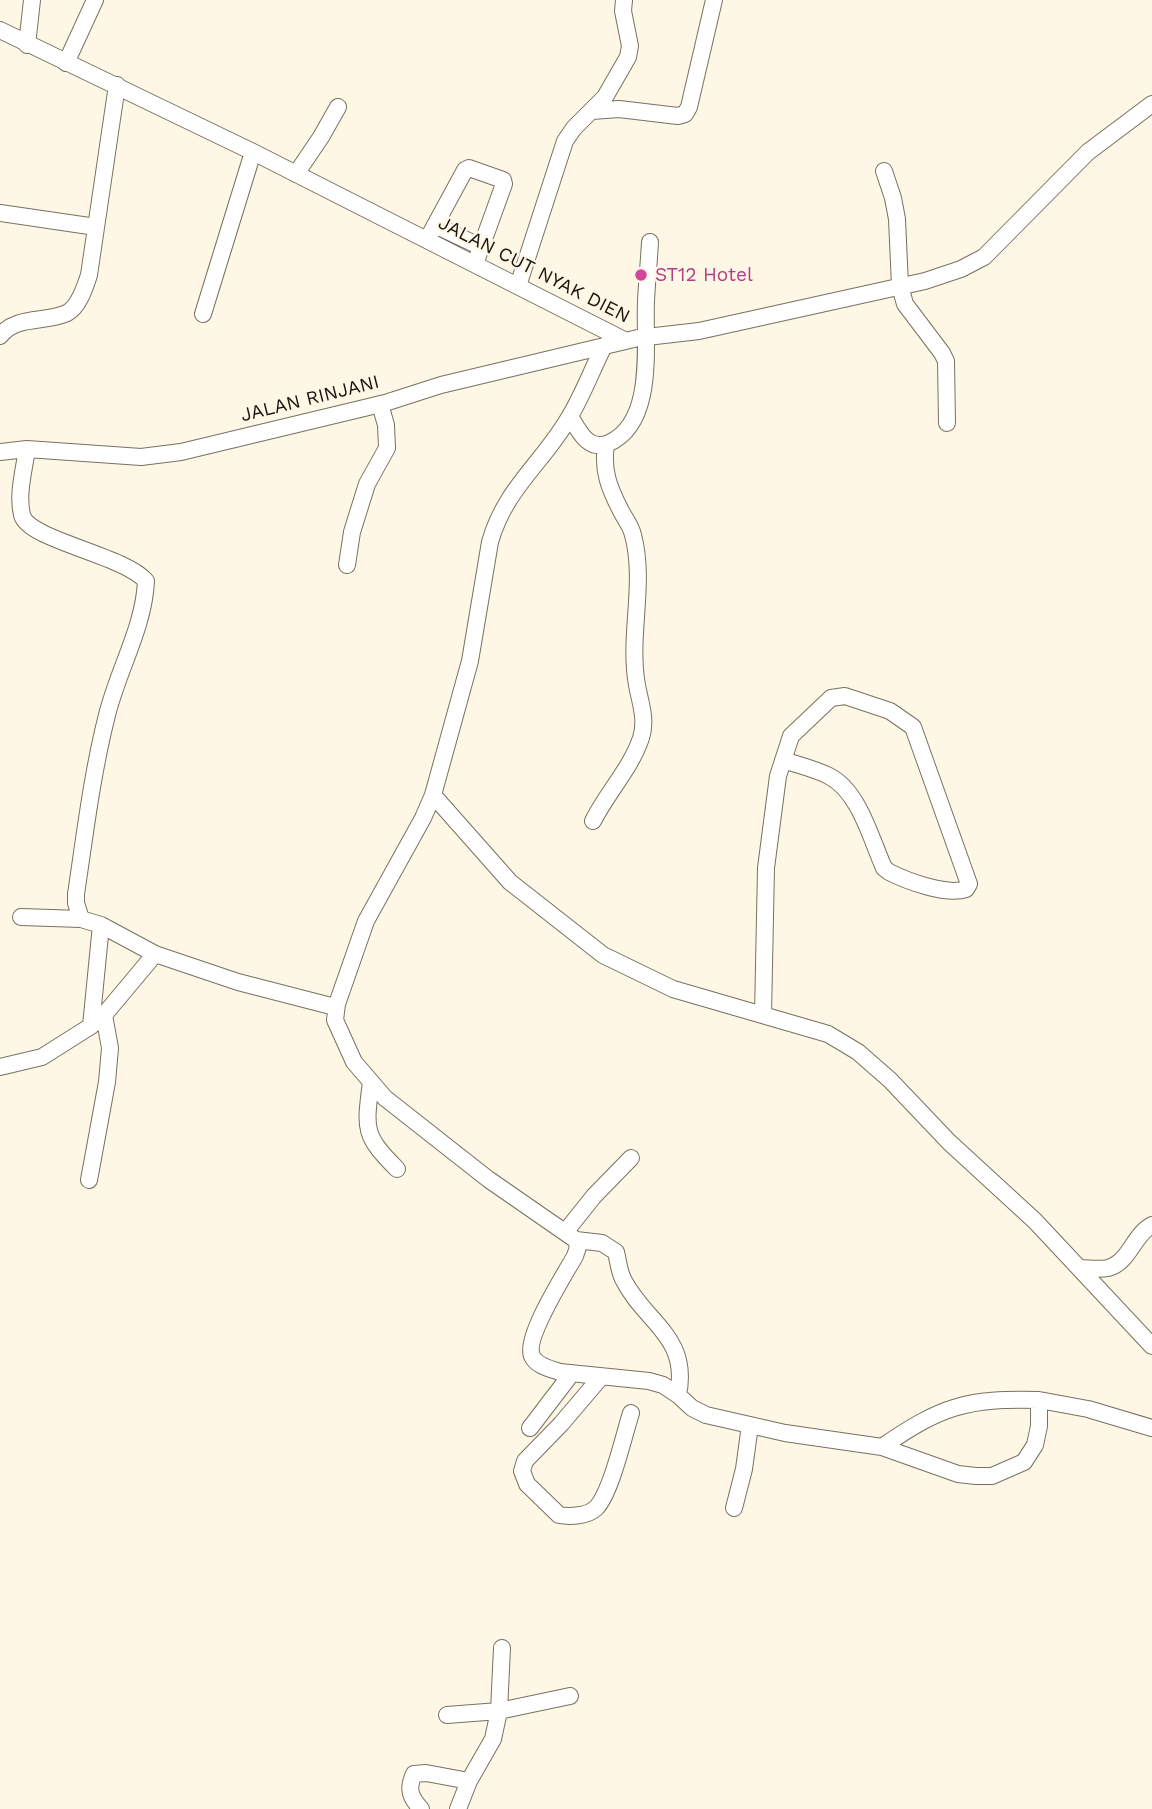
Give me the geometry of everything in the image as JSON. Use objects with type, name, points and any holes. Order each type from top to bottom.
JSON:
[{"type":"street","points":[[27,45],[32,0]]},
{"type":"street","points":[[66,63],[95,0]]},
{"type":"street","points":[[518,286],[565,141],[605,97],[628,57],[631,46],[623,11],[624,0]]},
{"type":"street","points":[[592,111],[618,109],[678,116],[685,114],[689,107],[714,0]]},
{"type":"street","name":"JALAN CUT NYAK DIEN","points":[[0,30],[253,152],[626,341],[699,331],[942,276],[984,257],[1088,152],[1152,104]]},
{"type":"street","points":[[0,336],[12,326],[68,313],[76,304],[89,275],[117,85]]},
{"type":"street","points":[[296,174],[338,107]]},
{"type":"street","points":[[203,314],[253,152]]},
{"type":"street","points":[[427,240],[465,170],[469,168],[501,179],[504,184],[475,264]]},
{"type":"street","points":[[884,171],[897,219],[900,286],[905,304],[946,361],[947,423]]},
{"type":"street","points":[[0,213],[96,228]]},
{"type":"street","points":[[435,225],[481,247]]},
{"type":"street","points":[[570,416],[582,438],[592,445],[606,445],[629,429],[638,410],[647,337],[646,299],[650,242]]},
{"type":"street","name":"JALAN RINJANI","points":[[0,452],[27,449],[141,457],[158,455],[380,404],[440,385],[626,341]]},
{"type":"street","points":[[603,348],[570,416],[511,493],[495,524],[470,661],[433,795],[424,818],[366,921],[337,1004],[335,1020],[342,1038],[354,1062],[385,1098],[431,1137],[571,1236],[578,1247],[536,1329],[531,1353],[534,1360],[548,1369],[649,1381],[663,1385],[692,1408],[706,1415],[785,1433],[882,1447],[958,1474],[992,1476],[1024,1462],[1035,1445],[1040,1426],[1039,1400]]},
{"type":"street","points":[[346,565],[352,532],[367,484],[387,448],[386,425],[380,404]]},
{"type":"street","points":[[593,821],[642,737],[644,718],[634,660],[638,572],[635,546],[632,532],[605,476],[606,445]]},
{"type":"street","points":[[27,449],[21,496],[25,522],[41,534],[121,563],[139,573],[146,581],[131,646],[108,712],[92,782],[76,894],[81,919]]},
{"type":"street","points":[[763,1015],[766,868],[772,816],[783,760],[791,736],[831,698],[845,696],[890,711],[913,727],[948,830],[967,872],[969,884],[967,889],[961,891],[941,890],[889,872],[884,868],[852,795],[843,785],[829,776],[783,760]]},
{"type":"street","points":[[433,795],[510,882],[603,955],[673,989],[828,1034],[858,1052],[890,1080],[949,1142],[1035,1220],[1152,1346]]},
{"type":"street","points":[[21,917],[81,919],[101,925],[155,954],[322,1005],[337,1004]]},
{"type":"street","points":[[89,1180],[107,1082],[110,1048],[98,1021],[101,925]]},
{"type":"street","points":[[0,1067],[42,1057],[98,1021],[155,954]]},
{"type":"street","points":[[371,1082],[368,1111],[371,1140],[397,1170]]},
{"type":"street","points":[[571,1236],[594,1196],[631,1158]]},
{"type":"street","points":[[1079,1268],[1107,1268],[1121,1261],[1143,1230],[1152,1225]]},
{"type":"street","points":[[571,1236],[602,1242],[616,1252],[622,1277],[674,1345],[681,1380],[678,1395]]},
{"type":"street","points":[[530,1428],[572,1373]]},
{"type":"street","points":[[601,1377],[525,1461],[522,1471],[527,1484],[559,1515],[587,1513],[596,1508],[611,1478],[631,1413]]},
{"type":"street","points":[[882,1447],[943,1410],[964,1404],[1003,1399],[1039,1400],[1088,1409],[1152,1428]]},
{"type":"street","points":[[734,1508],[744,1469],[750,1424]]},
{"type":"street","points":[[458,1809],[468,1781],[493,1739],[499,1711],[502,1648]]},
{"type":"street","points":[[447,1715],[499,1711],[570,1696]]},
{"type":"street","points":[[421,1809],[412,1799],[409,1785],[414,1774],[426,1773],[468,1781]]},
{"type":"place","name":"ST12 Hotel","points":[[641,275]]}]
